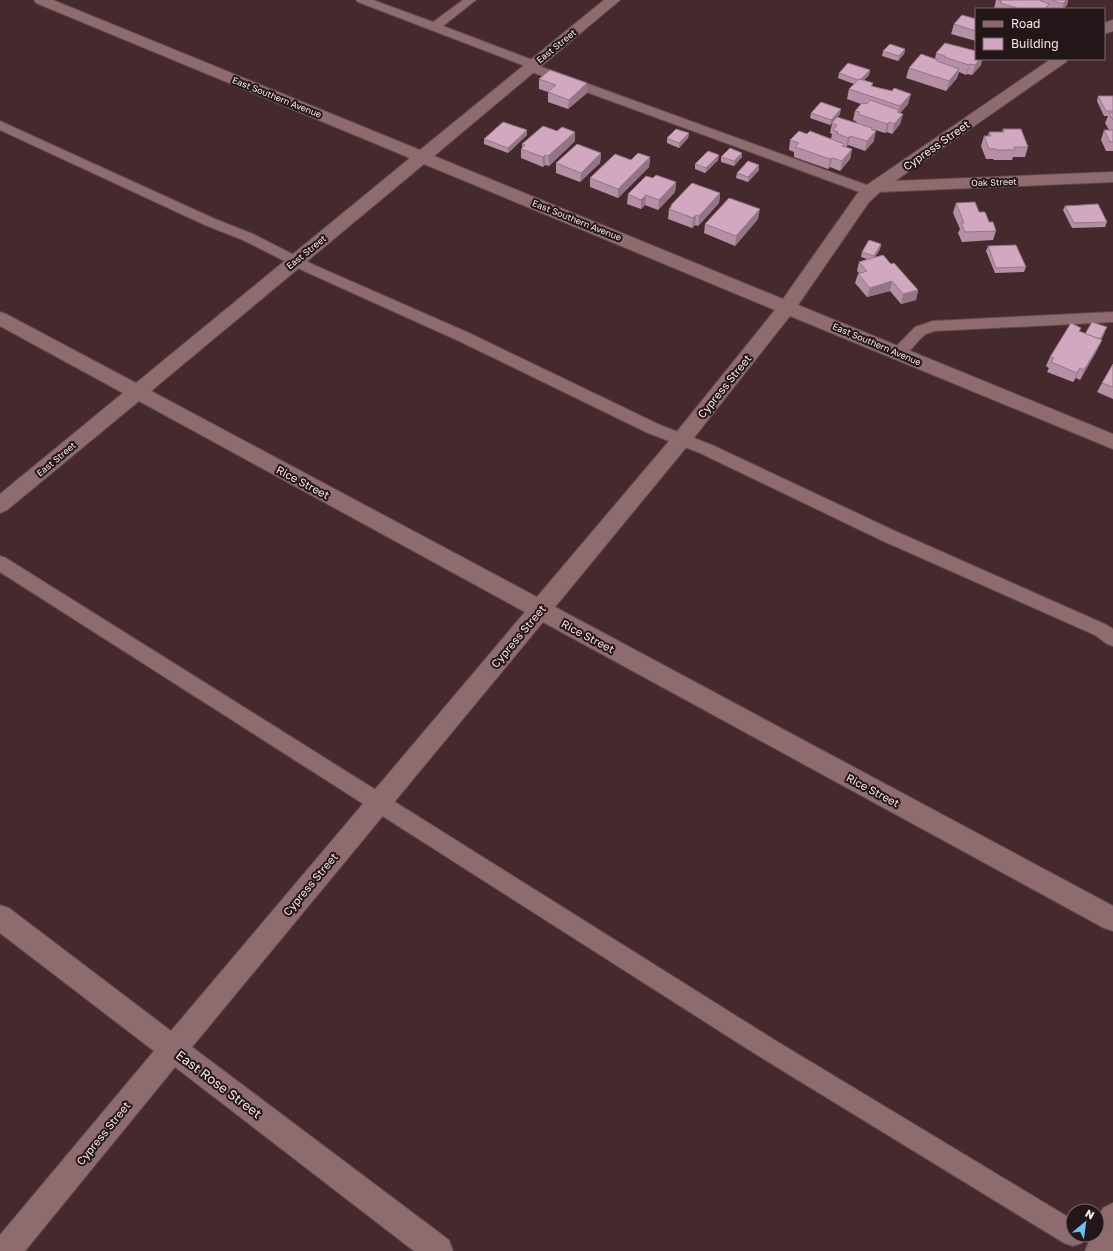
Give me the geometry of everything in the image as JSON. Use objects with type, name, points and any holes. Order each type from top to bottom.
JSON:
[{"type":"street","name":"East Southern Avenue","points":[[40,0],[1113,442]]},
{"type":"street","name":"East Street","points":[[0,505],[295,260],[613,0]]},
{"type":"street","name":"Cypress Street","points":[[6,1251],[173,1048],[682,439],[787,307],[863,198],[873,189],[1060,60]]},
{"type":"street","name":"Oak Street","points":[[873,189],[1113,177]]},
{"type":"street","name":"Rice Street","points":[[0,318],[1113,919]]},
{"type":"street","name":"East Rose Street","points":[[0,917],[438,1251]]},
{"type":"street","points":[[1100,1251],[1113,1218]]},
{"type":"lane","points":[[362,0],[532,66],[873,189]]},
{"type":"lane","points":[[434,27],[468,2]]},
{"type":"lane","points":[[0,125],[203,219],[248,237],[309,268],[464,338],[654,429],[706,449],[889,536],[1101,630],[1113,639]]},
{"type":"lane","points":[[898,353],[920,331],[934,326],[1113,317]]},
{"type":"lane","points":[[0,563],[765,1047],[1065,1229]]},
{"type":"lane","points":[[1088,1243],[1100,1251]]},
{"type":"building","points":[[998,0],[1039,0],[1049,4],[1046,8],[1017,8],[1000,3],[1002,1]]},
{"type":"building","points":[[1051,0],[1066,0],[1064,3],[1060,3]]},
{"type":"building","points":[[962,15],[975,19],[975,31],[954,24]]},
{"type":"building","points":[[945,43],[975,51],[975,60],[979,60],[975,65],[969,65],[936,53]]},
{"type":"building","points":[[890,44],[905,49],[899,56],[883,51]]},
{"type":"building","points":[[921,54],[959,69],[949,81],[909,68]]},
{"type":"building","points":[[848,63],[870,70],[858,80],[839,73]]},
{"type":"building","points":[[550,70],[587,83],[569,100],[548,92],[556,85],[539,79]]},
{"type":"building","points":[[859,79],[873,83],[871,86],[892,91],[894,88],[911,94],[900,106],[849,89]]},
{"type":"building","points":[[1098,96],[1113,96],[1113,111],[1106,111]]},
{"type":"building","points":[[870,100],[899,110],[897,112],[903,114],[894,124],[889,122],[887,124],[858,114],[860,112],[855,111],[862,103],[867,104]]},
{"type":"building","points":[[821,102],[841,109],[831,120],[811,113]]},
{"type":"building","points":[[1109,113],[1113,113],[1113,120]]},
{"type":"building","points":[[837,117],[872,128],[871,129],[876,131],[867,141],[850,136],[848,138],[836,133],[838,132],[833,130],[837,125],[832,123]]},
{"type":"building","points":[[503,122],[527,130],[508,148],[484,139]]},
{"type":"building","points":[[543,126],[557,131],[562,127],[575,132],[548,156],[545,155],[543,157],[521,149],[525,145],[522,144]]},
{"type":"building","points":[[676,129],[689,133],[679,143],[667,138]]},
{"type":"building","points":[[1003,129],[1021,129],[1028,147],[1014,147],[1015,150],[989,149],[984,136],[991,136],[989,132],[1004,132]]},
{"type":"building","points":[[1104,130],[1113,130],[1113,142],[1110,142]]},
{"type":"building","points":[[799,131],[807,134],[810,131],[844,144],[842,146],[852,149],[842,161],[832,158],[830,159],[795,147],[799,143],[790,140]]},
{"type":"building","points":[[577,144],[601,153],[581,173],[556,163]]},
{"type":"building","points":[[730,148],[742,153],[734,161],[721,157]]},
{"type":"building","points":[[708,151],[719,155],[706,168],[695,164]]},
{"type":"building","points":[[638,153],[650,157],[618,189],[590,178],[615,154],[631,160]]},
{"type":"building","points":[[748,161],[759,165],[748,177],[737,173]]},
{"type":"building","points":[[656,175],[676,182],[659,200],[646,195],[641,200],[628,194],[646,176],[653,178]]},
{"type":"building","points":[[692,183],[720,193],[699,216],[696,215],[693,218],[669,209]]},
{"type":"building","points":[[729,198],[760,209],[736,236],[705,224]]},
{"type":"building","points":[[975,202],[979,212],[985,212],[989,222],[993,222],[996,231],[965,232],[961,223],[964,223],[956,203]]},
{"type":"building","points":[[1098,204],[1107,222],[1074,223],[1065,206]]},
{"type":"building","points":[[869,240],[881,244],[874,256],[862,252]]},
{"type":"building","points":[[1016,245],[1026,267],[996,268],[988,246]]},
{"type":"building","points":[[883,255],[891,264],[894,263],[918,290],[903,294],[892,281],[870,288],[858,274],[867,271],[859,262]]},
{"type":"building","points":[[1092,322],[1107,327],[1100,339],[1085,334]]},
{"type":"building","points":[[1071,323],[1081,328],[1079,331],[1102,340],[1084,370],[1080,368],[1077,373],[1051,362],[1054,358],[1050,357]]},
{"type":"building","points":[[1113,364],[1113,387],[1102,383]]}]
